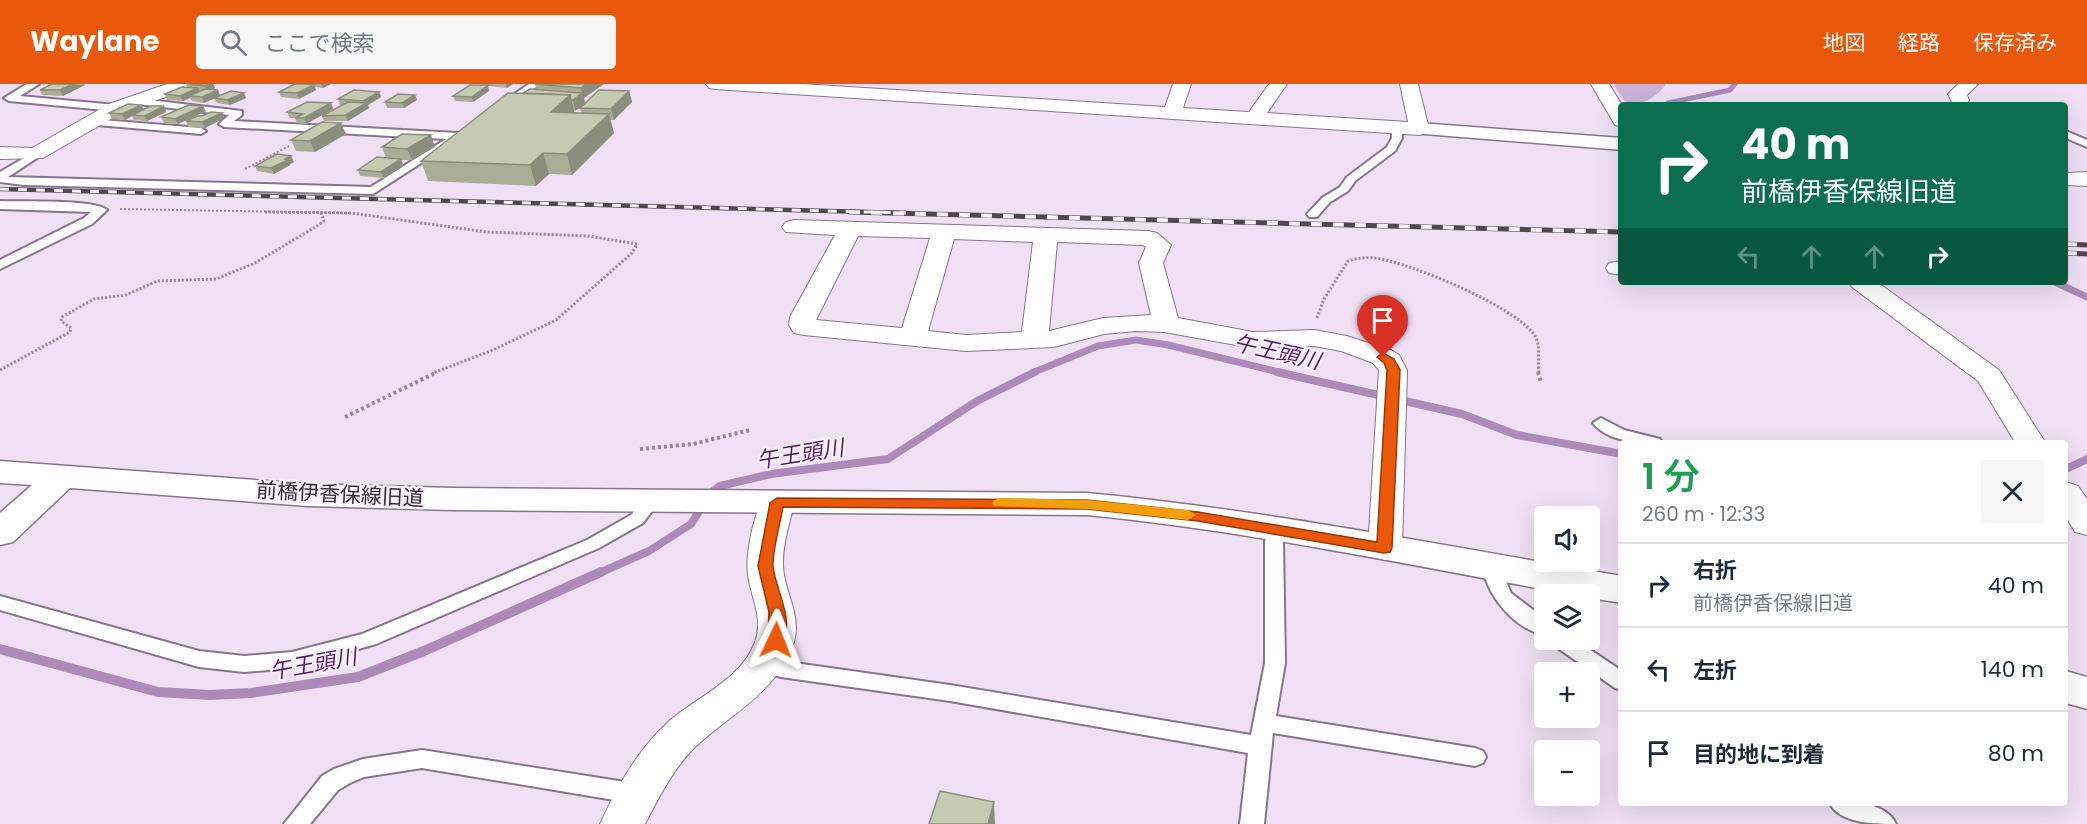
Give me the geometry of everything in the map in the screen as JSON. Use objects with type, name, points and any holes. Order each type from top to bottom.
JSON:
[{"type":"street","points":[[0,153],[36,154],[124,105],[185,84]]},
{"type":"street","points":[[715,84],[923,91],[1000,102],[1089,100],[1172,113],[1618,144]]},
{"type":"street","points":[[1000,102],[1013,84]]},
{"type":"street","points":[[1172,113],[1182,84]]},
{"type":"street","points":[[1254,119],[1278,84]]},
{"type":"street","points":[[1409,84],[1419,129]]},
{"type":"street","points":[[1600,84],[1618,114]]},
{"type":"street","points":[[2068,179],[2087,179]]},
{"type":"street","points":[[794,227],[1144,238],[1159,244],[1151,263],[1165,317],[1164,324]]},
{"type":"street","points":[[850,229],[802,317],[802,325],[808,328],[959,343],[1065,337],[1103,326],[1136,323],[1164,324],[1253,340],[1307,338],[1330,341],[1359,348],[1389,361],[1394,370],[1384,548]]},
{"type":"street","points":[[912,339],[944,232]]},
{"type":"street","points":[[1035,339],[1046,235]]},
{"type":"street","points":[[1865,285],[1989,376],[2029,440]]},
{"type":"street","name":"前橋伊香保線旧道","points":[[0,472],[308,495],[681,502],[1087,504],[1151,510],[1277,529],[1618,589]]},
{"type":"street","points":[[0,533],[64,475]]},
{"type":"street","points":[[631,809],[655,767],[679,737],[741,690],[764,664],[776,640],[777,612],[765,566],[777,503]]},
{"type":"street","points":[[2068,688],[2087,693]]},
{"type":"lane","points":[[34,84],[9,98],[238,113],[224,123],[459,136]]},
{"type":"lane","points":[[498,110],[535,84]]},
{"type":"lane","points":[[90,122],[201,131]]},
{"type":"lane","points":[[1313,214],[1326,200],[1344,189],[1351,179],[1391,149],[1397,138],[1397,127]]},
{"type":"lane","points":[[0,178],[24,182],[374,191],[450,139],[472,128]]},
{"type":"lane","points":[[2068,135],[2087,144]]},
{"type":"lane","points":[[0,178],[36,154]]},
{"type":"lane","points":[[0,205],[80,207],[101,210]]},
{"type":"lane","points":[[0,264],[96,216],[101,210]]},
{"type":"lane","points":[[1601,423],[1621,438],[1638,440]]},
{"type":"lane","points":[[0,603],[57,619],[92,632],[198,660],[241,664],[295,659],[338,650],[369,639],[593,543],[637,519],[681,502]]},
{"type":"lane","points":[[1252,824],[1260,746],[1275,663],[1274,541],[1277,529]]},
{"type":"lane","points":[[1491,568],[1496,589],[1505,603],[1534,622]]},
{"type":"lane","points":[[1575,650],[1618,679]]},
{"type":"lane","points":[[764,664],[781,669],[950,693],[1260,746]]},
{"type":"lane","points":[[1264,723],[1476,757]]},
{"type":"lane","points":[[296,824],[330,783],[342,776],[363,768],[422,759],[519,773],[631,809]]},
{"type":"lane","points":[[1848,806],[1884,824]]},
{"type":"path","points":[[212,186],[321,128]]},
{"type":"path","points":[[101,210],[138,208],[351,213],[487,232],[588,236],[637,244],[632,253],[556,320],[494,350],[425,377],[345,417]]},
{"type":"path","points":[[0,370],[70,332],[71,328],[61,321],[62,318],[94,299],[126,295],[157,281],[208,281],[224,276],[255,263],[317,226],[324,221],[320,213]]},
{"type":"path","points":[[1316,322],[1324,299],[1346,263],[1357,258],[1387,261],[1466,292],[1529,328],[1539,345],[1538,369],[1541,382]]},
{"type":"path","points":[[640,449],[693,444],[750,430]]},
{"type":"shaded area","points":[[1666,84],[1659,93],[1642,102],[1625,102],[1614,85]]},
{"type":"building","points":[[52,84],[73,84],[60,90],[40,90]]},
{"type":"building","points":[[295,84],[314,85],[297,93],[279,92]]},
{"type":"building","points":[[535,84],[587,84],[581,88]]},
{"type":"building","points":[[470,85],[488,85],[472,97],[453,96]]},
{"type":"building","points":[[182,87],[198,88],[180,96],[165,94]]},
{"type":"building","points":[[205,89],[218,90],[202,97],[189,96]]},
{"type":"building","points":[[530,89],[582,93],[571,100],[570,95],[523,93]]},
{"type":"building","points":[[354,90],[379,92],[363,101],[338,99]]},
{"type":"building","points":[[599,90],[629,91],[611,109],[580,108]]},
{"type":"building","points":[[231,91],[244,93],[227,100],[214,98]]},
{"type":"building","points":[[508,93],[570,95],[551,112],[609,114],[567,154],[543,153],[530,165],[421,161]]},
{"type":"building","points":[[398,94],[415,95],[402,103],[385,102]]},
{"type":"building","points":[[307,102],[331,103],[304,118],[295,118],[303,114],[287,112]]},
{"type":"building","points":[[348,102],[367,103],[345,115],[322,116]]},
{"type":"building","points":[[128,104],[141,105],[122,114],[109,113]]},
{"type":"building","points":[[189,105],[203,106],[175,119],[161,117]]},
{"type":"building","points":[[151,106],[164,106],[145,116],[132,115]]},
{"type":"building","points":[[211,112],[222,113],[202,122],[186,121],[197,116]]},
{"type":"building","points":[[322,122],[341,123],[310,141],[291,140]]},
{"type":"building","points":[[402,134],[431,135],[407,149],[382,147]]},
{"type":"building","points":[[277,154],[291,156],[285,159],[288,160],[271,168],[255,166]]},
{"type":"building","points":[[377,157],[401,159],[381,172],[358,170]]},
{"type":"building","points":[[940,791],[994,802],[988,824],[929,824]]},
{"type":"waterway","name":"午王頭川","points":[[1673,102],[1730,90],[1735,84]]},
{"type":"waterway","name":"午王頭川","points":[[2061,285],[2087,297]]},
{"type":"waterway","name":"午王頭川","points":[[1032,373],[1098,346],[1136,340],[1168,345],[1283,373]]},
{"type":"waterway","name":"午王頭川","points":[[597,574],[649,551],[691,524],[712,492],[720,486],[771,474],[888,459],[977,401],[1035,372]]},
{"type":"waterway","name":"午王頭川","points":[[1277,372],[1462,414],[1517,435],[1618,453]]},
{"type":"waterway","name":"午王頭川","points":[[2068,468],[2087,459]]},
{"type":"waterway","name":"午王頭川","points":[[0,649],[158,692],[210,695],[251,693],[358,677],[424,651],[601,572]]},
{"type":"railway","points":[[0,189],[906,213]]},
{"type":"railway","points":[[849,212],[1618,232]]},
{"type":"railway","points":[[2068,244],[2087,245]]},
{"type":"railway","points":[[2068,253],[2087,254]]},
{"type":"slow traffic","points":[[1000,503],[1087,504],[1188,515]]},
{"type":"route","points":[[776,640],[777,612],[765,566],[777,503],[1087,504],[1151,510],[1384,548],[1394,370],[1389,361],[1383,357]]}]
